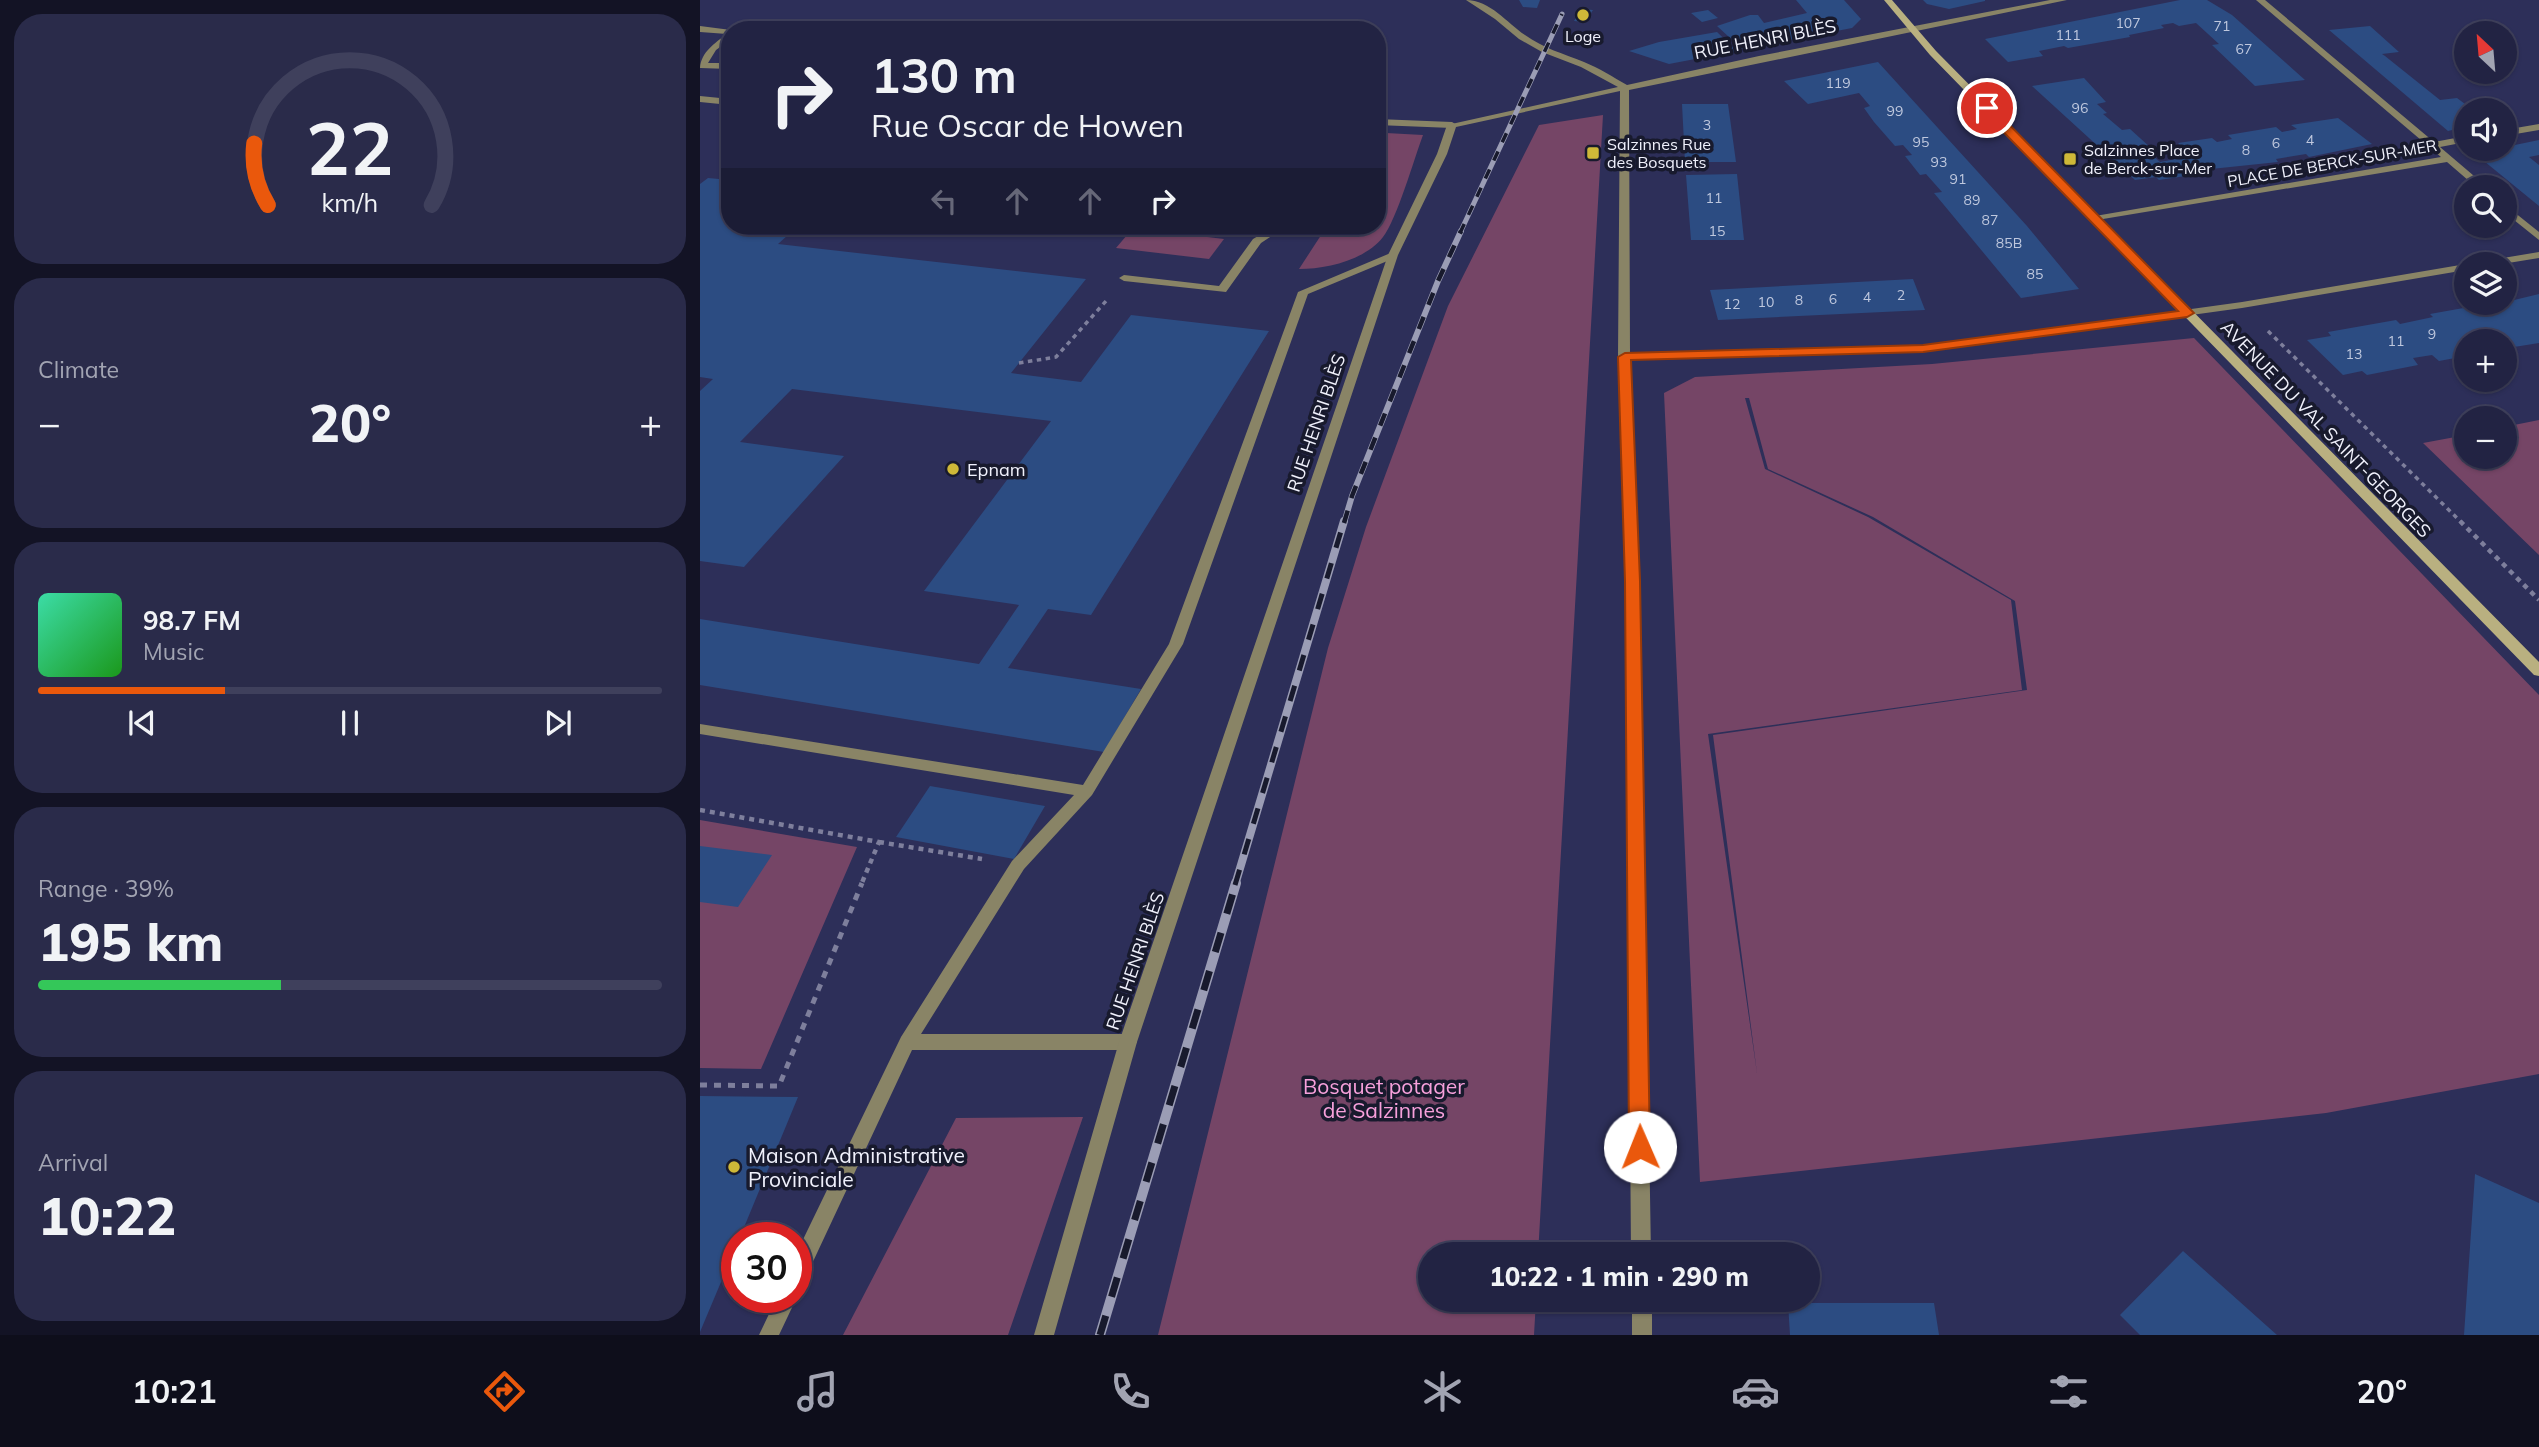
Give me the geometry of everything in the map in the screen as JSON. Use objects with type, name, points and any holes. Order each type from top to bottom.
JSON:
[{"type":"main road","name":"AVENUE DU VAL SAINT-GEORGES","points":[[1888,0],[1912,29],[2095,219],[2539,671]]},
{"type":"street","points":[[1470,0],[1534,44],[1584,65],[1625,87],[1625,357],[1633,581],[1641,1242]]},
{"type":"street","name":"RUE HENRI BLÈS","points":[[1044,1335],[1128,1042],[1393,255],[1442,154],[1452,125],[1625,87],[2063,0]]},
{"type":"street","points":[[2260,0],[2449,159]]},
{"type":"street","points":[[700,29],[721,32]]},
{"type":"street","points":[[701,64],[721,41]]},
{"type":"street","points":[[700,47],[713,48]]},
{"type":"street","points":[[701,64],[721,65]]},
{"type":"street","points":[[700,99],[721,101]]},
{"type":"street","points":[[1386,122],[1452,125]]},
{"type":"street","points":[[2517,131],[2539,127]]},
{"type":"street","points":[[2434,145],[2454,141]]},
{"type":"street","name":"PLACE DE BERCK-SUR-MER","points":[[2095,219],[2449,159],[2468,175]]},
{"type":"street","points":[[2517,218],[2539,237]]},
{"type":"street","points":[[1257,241],[1258,235]]},
{"type":"street","points":[[1124,278],[1222,290],[1257,241],[1267,235]]},
{"type":"street","points":[[812,1242],[907,1042],[1018,865],[1087,791],[1176,644],[1303,292],[1393,255]]},
{"type":"street","points":[[2517,259],[2539,255]]},
{"type":"street","points":[[1625,357],[1923,349],[2242,306],[2454,270]]},
{"type":"street","points":[[700,729],[1087,791]]},
{"type":"street","points":[[907,1042],[1128,1042]]},
{"type":"street","points":[[1642,1312],[1642,1335]]},
{"type":"street","points":[[769,1335],[779,1313]]},
{"type":"path","points":[[2242,306],[2539,600]]},
{"type":"path","points":[[1019,363],[1056,357],[1098,311]]},
{"type":"path","points":[[700,810],[1018,865]]},
{"type":"path","points":[[700,1085],[779,1086],[879,842]]},
{"type":"green space","name":"Bosquet potager de Salzinnes","points":[[1603,115],[1539,1242],[1418,1242],[1418,1312],[1535,1312],[1534,1335],[1158,1335],[1328,648],[1366,527],[1448,306],[1539,125]]},
{"type":"green space","points":[[1386,133],[1423,135],[1399,203],[1386,232]]},
{"type":"green space","points":[[1127,235],[1191,235],[1224,239],[1209,259],[1116,248]]},
{"type":"green space","points":[[1321,235],[1384,235],[1366,252],[1345,262],[1299,269]]},
{"type":"green space","points":[[2194,338],[2539,695],[2539,1074],[2326,1113],[1700,1182],[1664,393],[1695,377],[1932,364]],"holes":[[[1745,398],[1749,398],[1768,469],[1873,517],[2015,601],[2027,690],[1713,735],[1757,1073],[1708,734],[2022,690],[2011,600],[1868,517],[1765,469]]]},
{"type":"green space","points":[[2539,420],[2539,555],[2423,443],[2454,437],[2454,469],[2517,469],[2517,424]]},
{"type":"green space","points":[[700,820],[857,847],[761,1069],[700,1068]]},
{"type":"green space","points":[[1083,1117],[1008,1335],[843,1335],[956,1118]]},
{"type":"building","points":[[1519,0],[1540,0],[1537,8],[1523,7]]},
{"type":"building","points":[[1796,0],[1844,0],[1861,19],[1852,28],[1742,49],[1717,26],[1750,15],[1758,15],[1764,23],[1807,13]]},
{"type":"building","points":[[1923,0],[1985,1],[1949,9],[1927,4]]},
{"type":"building","points":[[2180,0],[2207,0],[2232,15],[2305,80],[2255,86],[2212,45],[2219,44],[2196,23],[2161,25],[2164,28],[2129,35],[2130,37],[2039,51],[2043,56],[2008,62],[1985,39]]},
{"type":"building","name":"Loge","points":[[1581,9],[1593,10],[1585,22],[1574,21]]},
{"type":"building","points":[[1708,10],[1718,18],[1702,22],[1691,13]]},
{"type":"building","points":[[2370,26],[2399,52],[2382,54],[2440,100],[2454,98],[2454,130],[2448,131],[2329,30]]},
{"type":"building","points":[[1717,32],[1737,51],[1669,64],[1629,51],[1659,42]]},
{"type":"building","points":[[1878,62],[2027,226],[2079,289],[2021,298],[1934,193],[1942,192],[1926,174],[1920,175],[1905,156],[1912,155],[1903,145],[1895,146],[1874,122],[1864,108],[1870,106],[1859,93],[1808,104],[1784,81]]},
{"type":"building","points":[[2084,78],[2106,102],[2097,104],[2107,113],[2103,114],[2122,130],[2130,129],[2151,148],[2145,149],[2160,162],[2192,156],[2178,143],[2212,138],[2217,142],[2232,139],[2228,135],[2276,127],[2282,132],[2297,129],[2291,125],[2338,118],[2372,144],[2309,157],[2306,154],[2276,159],[2278,162],[2211,169],[2212,172],[2159,180],[2156,177],[2135,180],[2032,86]]},
{"type":"building","points":[[1682,104],[1728,104],[1736,162],[1685,162]]},
{"type":"building","points":[[2539,140],[2539,155],[2529,157],[2539,165],[2539,206],[2517,188],[2517,175],[2501,175],[2484,161],[2517,161],[2517,145]]},
{"type":"building","points":[[1737,174],[1744,240],[1691,240],[1686,175]]},
{"type":"building","name":"Epnam","points":[[708,178],[721,179],[721,235],[788,235],[778,244],[1086,279],[1011,373],[1081,382],[1131,315],[1269,331],[1091,615],[1048,609],[1008,668],[1141,689],[1104,752],[700,685],[700,619],[979,664],[1019,605],[924,591],[1051,421],[792,389],[740,442],[844,456],[744,567],[700,561],[700,391],[713,379],[700,377],[700,184]]},
{"type":"building","points":[[1913,279],[1925,310],[1718,320],[1710,290]]},
{"type":"building","points":[[2539,294],[2539,343],[2517,347],[2517,329],[2454,329],[2454,358],[2439,361],[2432,355],[2413,358],[2418,365],[2367,375],[2362,371],[2343,375],[2307,340],[2331,336],[2328,332],[2396,320],[2400,324],[2454,310],[2454,315],[2517,315],[2517,299]]},
{"type":"building","points":[[930,786],[1045,806],[1014,859],[896,837]]},
{"type":"building","points":[[700,846],[772,855],[738,907],[700,902]]},
{"type":"building","name":"Maison Administrative Provinciale","points":[[700,1096],[798,1097],[746,1222],[721,1222],[721,1282],[700,1332]]},
{"type":"building","points":[[2475,1174],[2539,1203],[2539,1335],[2464,1335]]},
{"type":"building","points":[[2183,1251],[2277,1335],[2140,1335],[2120,1315]]},
{"type":"building","points":[[1820,1303],[1934,1303],[1939,1335],[1790,1335],[1789,1312],[1820,1312]]},
{"type":"railway","points":[[1460,233],[1562,14]]},
{"type":"railway","points":[[1344,523],[1352,496],[1438,281],[1461,231]]},
{"type":"railway","points":[[1235,885],[1344,521]]},
{"type":"railway","points":[[1100,1335],[1236,883]]},
{"type":"place","name":"Loge","points":[[1583,15]]},
{"type":"place","name":"Salzinnes Rue des Bosquets","points":[[1593,153]]},
{"type":"place","name":"Salzinnes Place de Berck-sur-Mer","points":[[2070,159]]},
{"type":"place","name":"Epnam","points":[[953,469]]},
{"type":"place","name":"Maison Administrative Provinciale","points":[[734,1167]]},
{"type":"route","points":[[1640,1147],[1633,581],[1625,357],[1923,349],[2187,313],[1987,108]]}]
